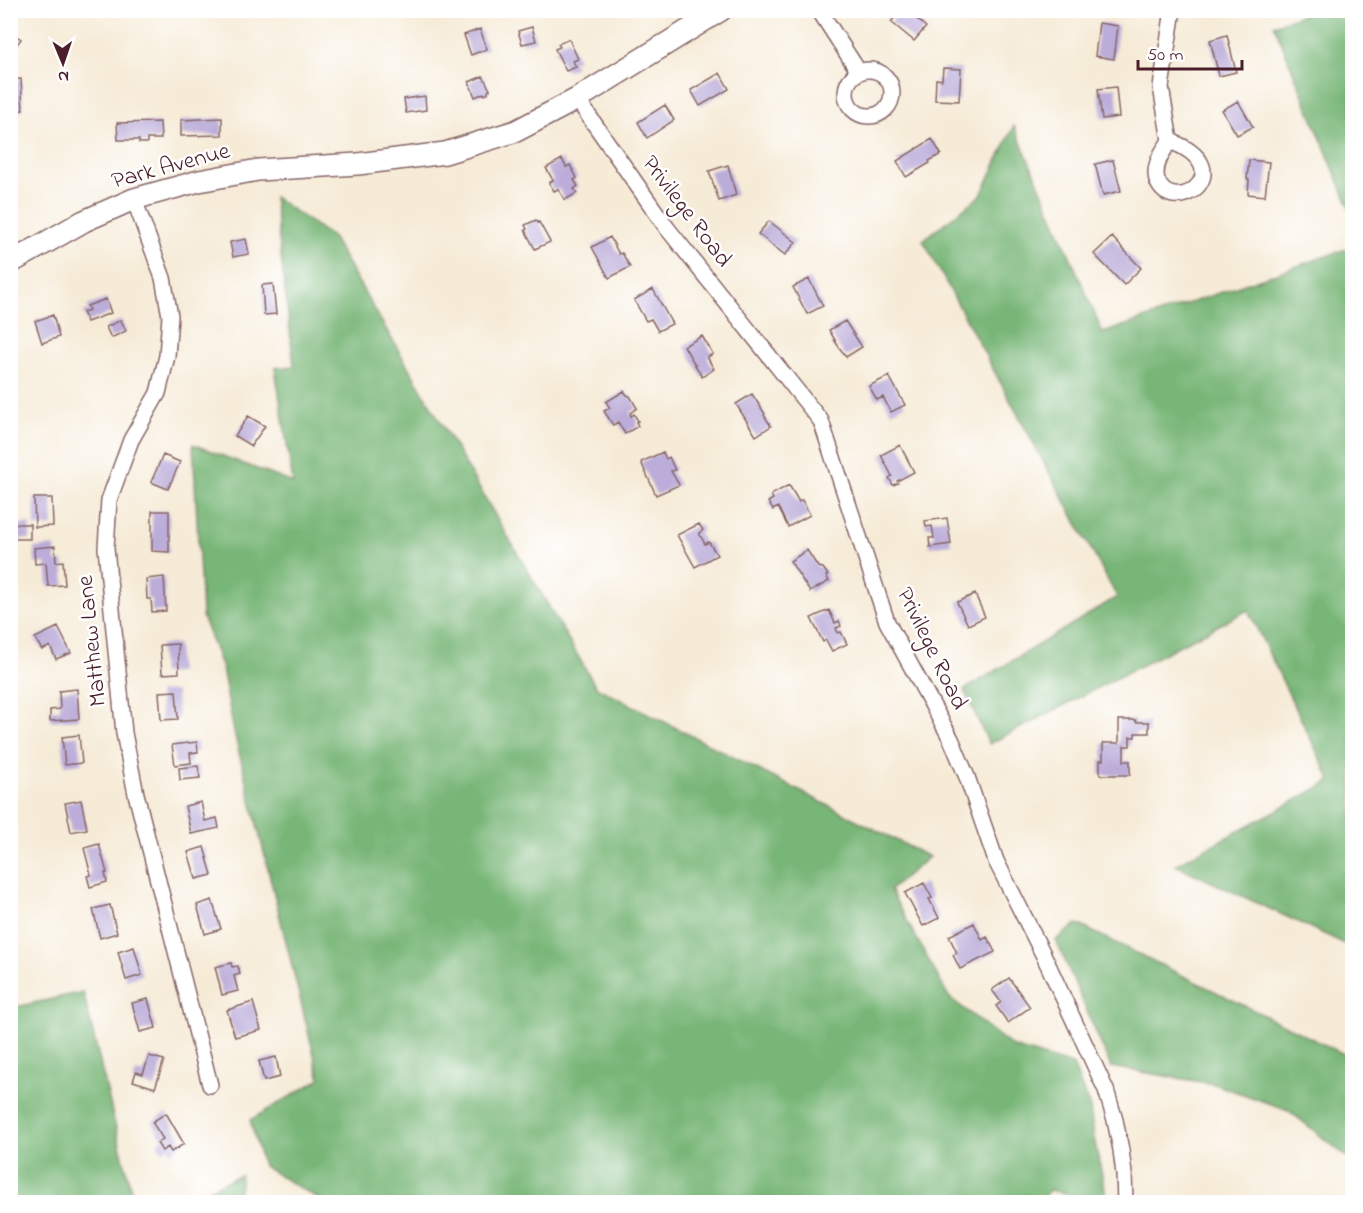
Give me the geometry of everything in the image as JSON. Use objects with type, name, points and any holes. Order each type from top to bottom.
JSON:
[{"type":"main road","name":"Park Avenue","points":[[10,263],[84,221],[134,199],[200,181],[258,170],[358,164],[445,153],[516,132],[577,99],[721,10]]},
{"type":"street","points":[[819,10],[859,72]]},
{"type":"street","points":[[1170,141],[1161,87],[1173,10]]},
{"type":"street","name":"Privilege Road","points":[[577,99],[667,228],[821,422],[887,622],[951,739],[967,777],[996,861],[1106,1090],[1121,1150],[1125,1203]]},
{"type":"street","name":"Matthew Lane","points":[[134,199],[163,278],[170,316],[167,356],[158,393],[131,440],[109,500],[106,548],[124,733],[136,794],[210,1085]]},
{"type":"green space","points":[[1312,11],[1352,11],[1352,214],[1274,25]]},
{"type":"green space","points":[[1014,126],[1103,333],[1352,247],[1352,947],[1175,865],[1331,781],[1248,610],[989,744],[964,690],[1117,597],[923,240],[981,195]]},
{"type":"green space","points":[[274,197],[332,237],[596,687],[929,857],[890,890],[949,997],[1013,1047],[1073,1065],[1090,1108],[1108,1202],[1049,1190],[1040,1202],[321,1202],[263,1166],[250,1120],[320,1079],[234,732],[222,668],[202,616],[193,444],[293,483],[275,368],[294,366]]},
{"type":"green space","points":[[1077,924],[1352,1058],[1352,1161],[1288,1110],[1214,1084],[1111,1067],[1056,940]]},
{"type":"green space","points":[[83,992],[134,1202],[11,1202],[11,1008]]},
{"type":"green space","points":[[241,1175],[238,1202],[177,1202]]},
{"type":"building","points":[[901,10],[906,10],[926,27],[914,41],[891,22]]},
{"type":"building","points":[[1099,23],[1118,26],[1114,59],[1095,56]]},
{"type":"building","points":[[532,27],[536,41],[522,44],[518,31]]},
{"type":"building","points":[[480,29],[487,49],[471,55],[464,35]]},
{"type":"building","points":[[10,34],[21,39],[10,54]]},
{"type":"building","points":[[1227,35],[1236,72],[1219,76],[1210,40]]},
{"type":"building","points":[[569,39],[578,59],[573,61],[576,67],[566,71],[555,49],[560,47],[558,44]]},
{"type":"building","points":[[943,68],[961,69],[959,101],[935,100],[936,79],[942,80]]},
{"type":"building","points":[[720,73],[729,89],[700,106],[691,90]]},
{"type":"building","points":[[483,76],[490,90],[485,95],[484,93],[475,97],[469,82]]},
{"type":"building","points":[[21,79],[23,110],[10,112],[10,80]]},
{"type":"building","points":[[1116,87],[1119,117],[1102,119],[1098,89]]},
{"type":"building","points":[[425,96],[426,110],[406,113],[404,99]]},
{"type":"building","points":[[1238,101],[1253,127],[1237,135],[1222,110]]},
{"type":"building","points":[[665,105],[674,120],[647,138],[638,122]]},
{"type":"building","points":[[222,118],[222,135],[181,136],[181,120]]},
{"type":"building","points":[[160,122],[161,139],[147,139],[147,143],[139,143],[139,140],[118,140],[117,123]]},
{"type":"building","points":[[932,139],[941,154],[906,177],[897,161]]},
{"type":"building","points":[[562,159],[566,167],[570,165],[577,178],[574,180],[578,186],[574,189],[577,193],[565,200],[558,189],[554,191],[549,183],[553,180],[546,168]]},
{"type":"building","points":[[1113,160],[1121,191],[1103,195],[1095,164]]},
{"type":"building","points":[[1249,160],[1269,162],[1265,196],[1248,194]]},
{"type":"building","points":[[728,165],[736,195],[719,201],[709,171]]},
{"type":"building","points":[[536,220],[550,242],[535,249],[525,230],[527,229],[525,225]]},
{"type":"building","points":[[769,221],[796,242],[785,255],[758,234]]},
{"type":"building","points":[[610,237],[619,254],[622,253],[630,267],[609,278],[592,247]]},
{"type":"building","points":[[1112,237],[1141,268],[1124,285],[1094,254]]},
{"type":"building","points":[[246,239],[249,254],[233,257],[230,242]]},
{"type":"building","points":[[809,279],[823,306],[807,314],[793,287]]},
{"type":"building","points":[[273,284],[276,314],[264,315],[262,285]]},
{"type":"building","points":[[653,289],[672,324],[658,331],[651,319],[646,321],[634,300]]},
{"type":"building","points":[[106,299],[111,313],[87,322],[83,312],[89,310],[87,306]]},
{"type":"building","points":[[53,315],[59,337],[42,343],[35,321]]},
{"type":"building","points":[[121,320],[126,331],[111,338],[106,327]]},
{"type":"building","points":[[845,321],[862,347],[846,357],[829,330]]},
{"type":"building","points":[[702,336],[713,354],[707,357],[714,369],[702,377],[684,346]]},
{"type":"building","points":[[889,376],[905,405],[891,412],[883,397],[877,400],[869,386]]},
{"type":"building","points":[[624,391],[637,408],[630,413],[631,416],[634,414],[638,421],[636,422],[638,426],[625,434],[618,422],[613,425],[604,411],[610,408],[606,402]]},
{"type":"building","points":[[752,394],[771,426],[756,436],[736,404]]},
{"type":"building","points":[[248,416],[265,426],[251,446],[235,436]]},
{"type":"building","points":[[900,445],[914,472],[893,485],[889,478],[892,476],[881,455]]},
{"type":"building","points":[[663,452],[666,459],[669,457],[675,470],[671,471],[679,485],[656,495],[641,462]]},
{"type":"building","points":[[163,455],[180,462],[168,489],[151,482]]},
{"type":"building","points":[[789,485],[799,502],[802,500],[810,515],[788,527],[778,507],[773,510],[768,502],[773,499],[771,495]]},
{"type":"building","points":[[34,498],[52,498],[53,526],[35,527]]},
{"type":"building","points":[[152,511],[169,511],[169,552],[152,551]]},
{"type":"building","points":[[947,518],[951,544],[930,547],[929,538],[934,538],[932,526],[926,527],[925,521]]},
{"type":"building","points":[[14,524],[30,524],[30,539],[14,539]]},
{"type":"building","points":[[699,524],[703,530],[699,533],[705,544],[709,542],[717,555],[695,567],[677,535]]},
{"type":"building","points":[[55,546],[56,562],[63,561],[65,585],[48,586],[46,563],[35,564],[34,548]]},
{"type":"building","points":[[807,550],[818,567],[823,568],[828,575],[826,576],[829,581],[810,592],[790,561]]},
{"type":"building","points":[[164,577],[166,611],[152,612],[151,599],[147,599],[146,579]]},
{"type":"building","points":[[975,594],[985,617],[968,625],[957,602]]},
{"type":"building","points":[[829,610],[835,623],[839,621],[841,626],[836,628],[838,633],[841,632],[847,644],[832,651],[826,640],[823,642],[811,618]]},
{"type":"building","points":[[58,627],[71,653],[56,659],[50,646],[42,650],[35,638]]},
{"type":"building","points":[[178,644],[179,673],[162,674],[160,645]]},
{"type":"building","points":[[77,689],[79,719],[50,721],[50,710],[60,709],[59,691]]},
{"type":"building","points":[[176,691],[178,719],[161,720],[159,692]]},
{"type":"building","points":[[1119,720],[1149,722],[1149,733],[1135,733],[1135,737],[1130,737],[1130,746],[1124,746],[1124,761],[1130,761],[1130,775],[1100,775],[1103,743],[1119,743]]},
{"type":"building","points":[[79,735],[82,763],[65,765],[62,737]]},
{"type":"building","points":[[197,742],[198,752],[190,753],[191,763],[175,765],[172,745]]},
{"type":"building","points":[[198,766],[200,778],[180,780],[179,768]]},
{"type":"building","points":[[81,800],[87,829],[71,832],[65,803]]},
{"type":"building","points":[[201,802],[205,821],[217,818],[219,828],[191,834],[185,806]]},
{"type":"building","points":[[99,844],[107,873],[105,873],[107,882],[90,887],[87,876],[91,875],[84,848]]},
{"type":"building","points":[[204,847],[212,875],[196,879],[188,852]]},
{"type":"building","points":[[924,883],[939,918],[923,926],[905,893]]},
{"type":"building","points":[[212,900],[221,929],[205,934],[197,905]]},
{"type":"building","points":[[110,905],[117,933],[100,938],[93,909]]},
{"type":"building","points":[[974,923],[982,940],[987,937],[995,952],[960,969],[953,955],[957,953],[949,936]]},
{"type":"building","points":[[134,947],[142,975],[126,980],[118,952]]},
{"type":"building","points":[[231,963],[232,967],[238,966],[240,974],[234,976],[238,991],[222,995],[215,967]]},
{"type":"building","points":[[1009,978],[1030,1007],[1008,1023],[996,1006],[1001,1002],[992,990]]},
{"type":"building","points":[[148,999],[156,1028],[140,1032],[132,1003]]},
{"type":"building","points":[[253,1002],[261,1030],[235,1037],[227,1010]]},
{"type":"building","points":[[149,1056],[164,1060],[155,1088],[133,1081],[136,1072],[143,1074]]},
{"type":"building","points":[[276,1057],[280,1077],[264,1081],[259,1061]]},
{"type":"building","points":[[166,1113],[184,1144],[171,1152],[168,1147],[162,1151],[157,1143],[163,1139],[152,1122]]}]
